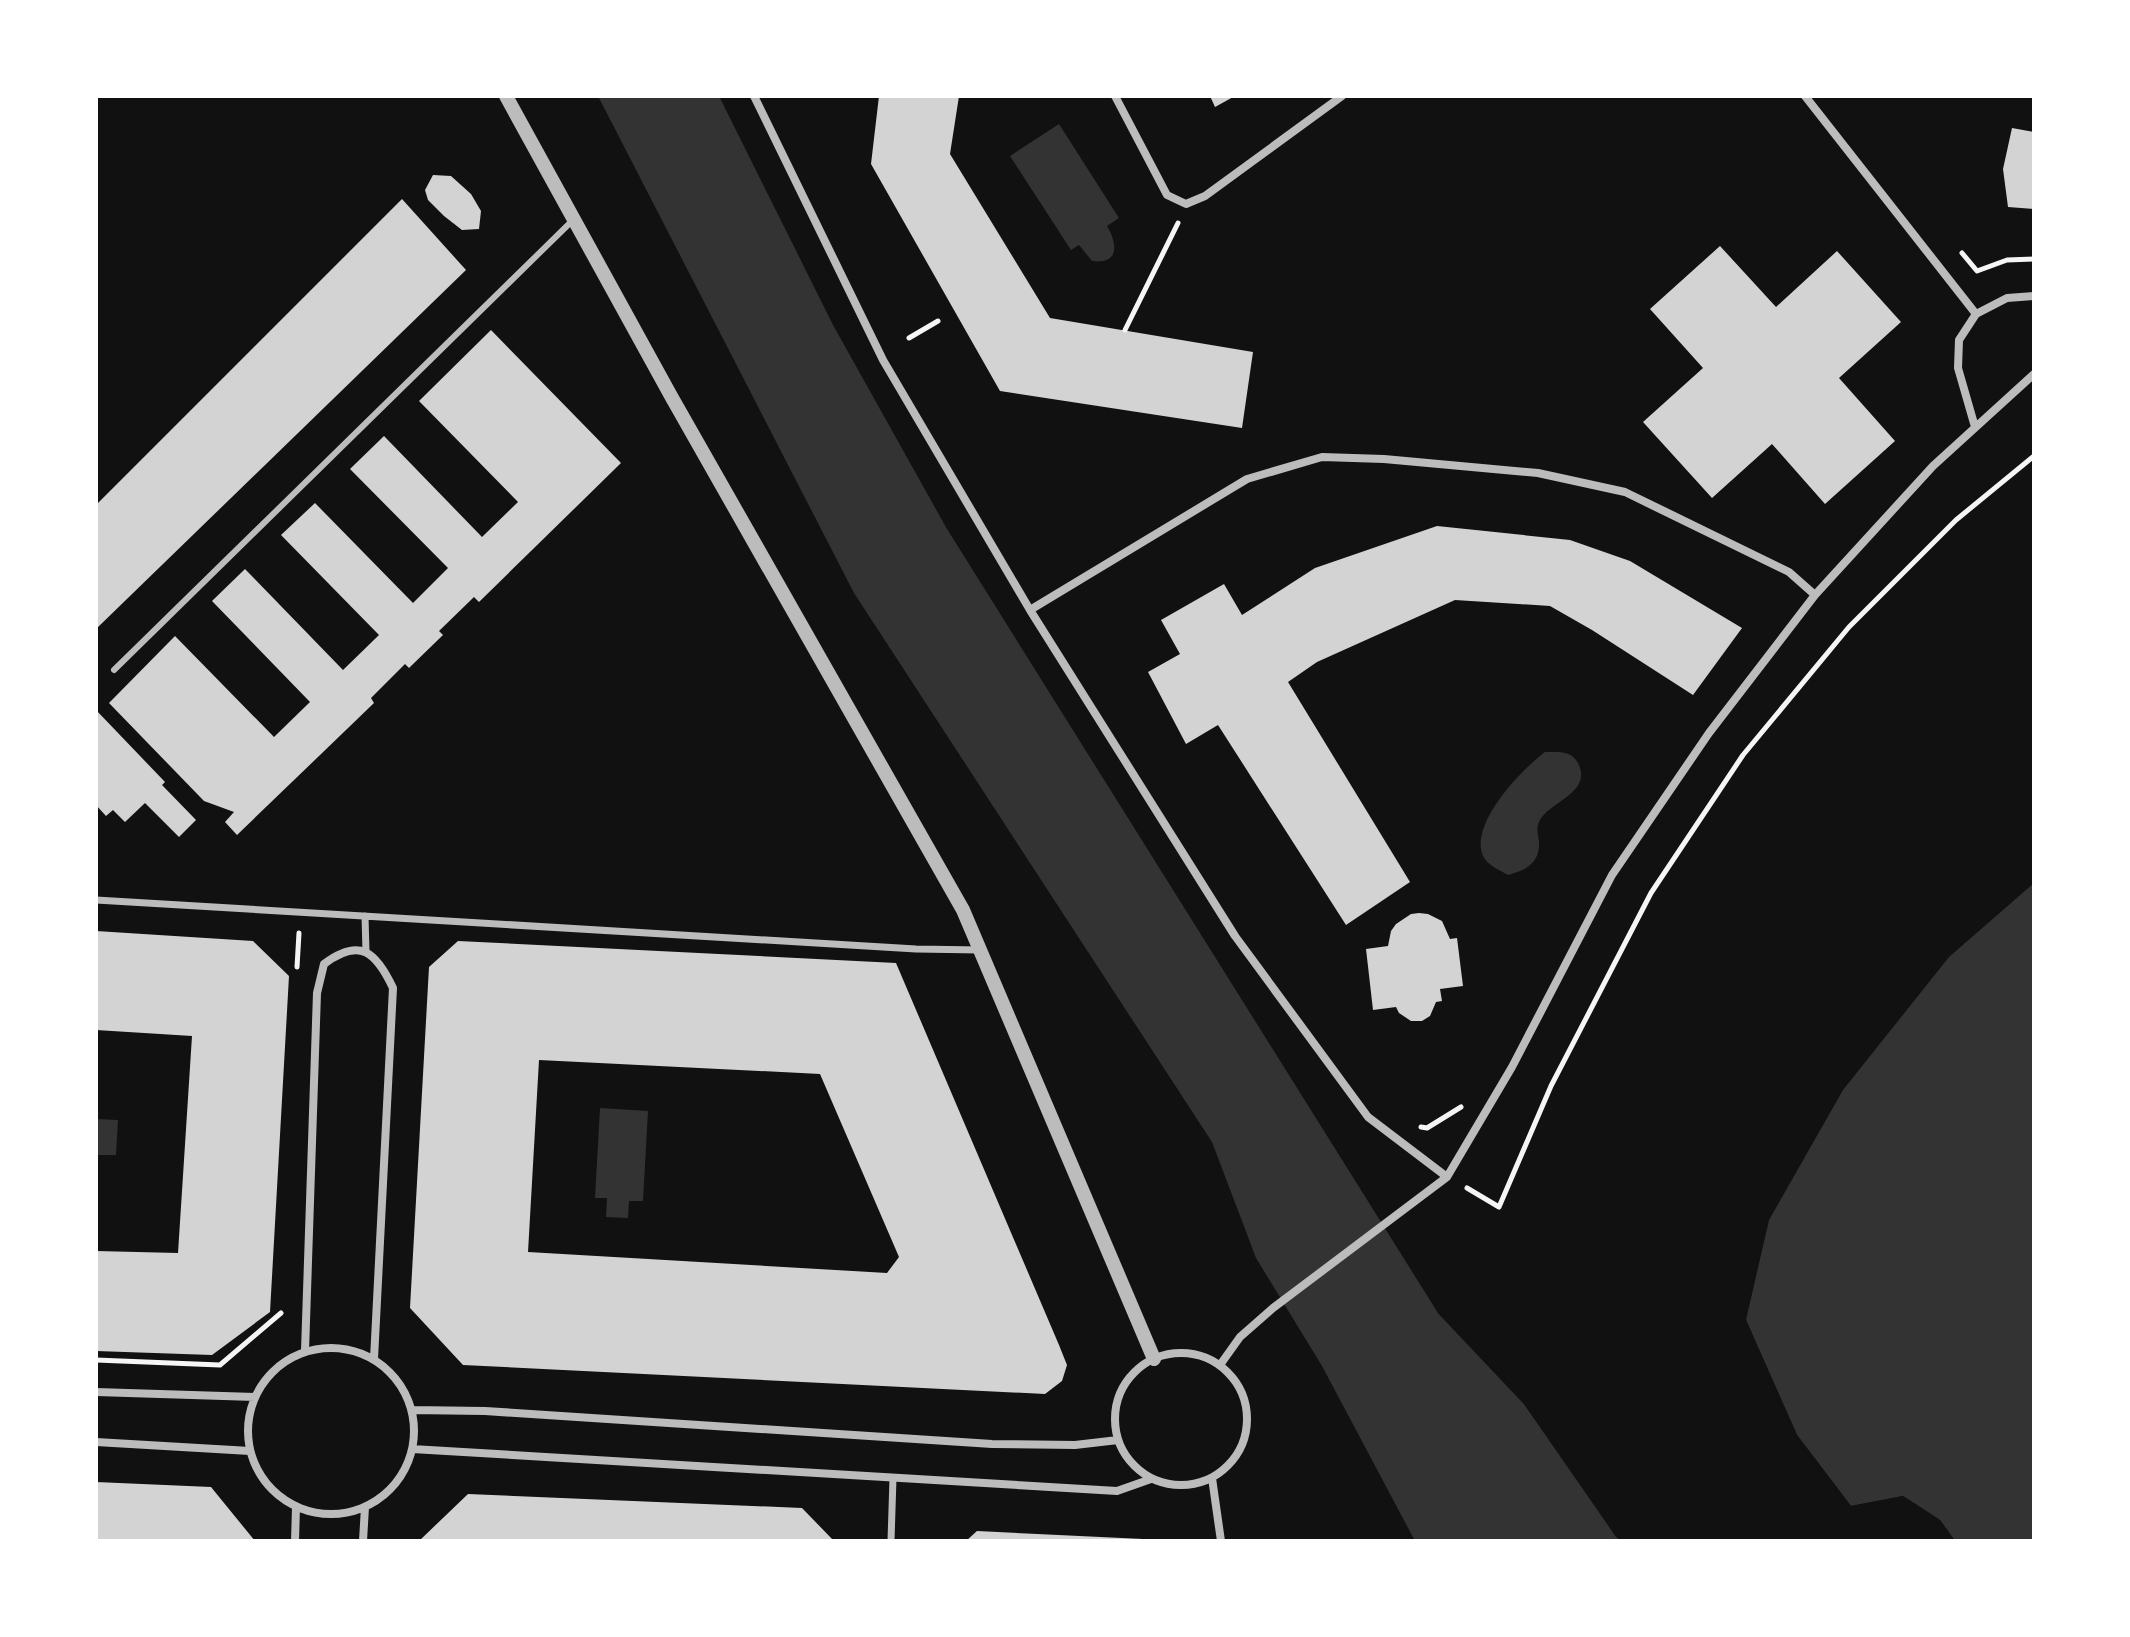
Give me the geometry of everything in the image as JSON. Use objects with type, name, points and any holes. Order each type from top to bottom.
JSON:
[{"type":"street","points":[[506,96],[671,396],[963,910],[1154,1359]]},
{"type":"street","points":[[754,96],[883,360],[1030,610],[1248,953],[1368,1117],[1447,1177]]},
{"type":"street","points":[[1115,96],[1167,195],[1186,204],[1205,196],[1342,96]]},
{"type":"street","points":[[1805,96],[1976,314]]},
{"type":"street","points":[[1975,427],[1958,368],[1959,340],[1976,314],[2007,298],[2034,296]]},
{"type":"street","points":[[1220,1365],[1240,1337],[1273,1308],[1447,1177],[1508,1074],[1612,875],[1709,733],[1815,595],[1933,466],[2034,374]]},
{"type":"street","points":[[1030,610],[1247,479],[1322,457],[1384,459],[1538,473],[1625,492],[1789,572],[1815,595]]},
{"type":"street","points":[[96,900],[916,949],[980,950]]},
{"type":"street","points":[[365,916],[366,952]]},
{"type":"street","points":[[305,1351],[317,993],[324,964],[342,951],[366,952],[381,963],[393,988],[374,1359]]},
{"type":"street","points":[[340,1348],[374,1359],[391,1373],[404,1390],[412,1410],[412,1449],[403,1473],[386,1493],[365,1507],[344,1513],[322,1514],[296,1507],[278,1496],[260,1475],[250,1451],[248,1423],[255,1397],[275,1369],[305,1351],[340,1348]]},
{"type":"street","points":[[1177,1353],[1200,1355],[1220,1365],[1236,1382],[1246,1402],[1248,1424],[1242,1446],[1230,1465],[1212,1478],[1192,1485],[1171,1485],[1151,1479],[1131,1462],[1118,1440],[1115,1421],[1117,1402],[1125,1384],[1138,1369],[1154,1359],[1177,1353]]},
{"type":"street","points":[[96,1392],[255,1397]]},
{"type":"street","points":[[412,1410],[485,1411],[992,1444],[1075,1445],[1118,1440]]},
{"type":"street","points":[[96,1442],[250,1451]]},
{"type":"street","points":[[412,1449],[1117,1491],[1151,1479]]},
{"type":"street","points":[[891,1541],[893,1478]]},
{"type":"street","points":[[1212,1478],[1221,1541]]},
{"type":"street","points":[[295,1541],[296,1507]]},
{"type":"street","points":[[363,1541],[365,1507]]},
{"type":"lane","points":[[114,670],[575,219]]},
{"type":"path","points":[[1125,330],[1186,204]]},
{"type":"path","points":[[1957,248],[1977,271],[2007,260],[2034,259]]},
{"type":"path","points":[[909,338],[938,321]]},
{"type":"path","points":[[1447,1177],[1499,1207],[1551,1086],[1651,893],[1743,755],[1849,627],[1956,520],[2034,456]]},
{"type":"path","points":[[297,975],[300,912]]},
{"type":"path","points":[[1427,1128],[1461,1107],[1468,1096]]},
{"type":"path","points":[[96,1360],[220,1365],[281,1315],[281,1303]]},
{"type":"shaded area","points":[[598,96],[719,96],[833,325],[947,529],[1438,1313],[1524,1404],[1620,1541],[1415,1541],[1322,1366],[1256,1258],[1212,1142],[854,593]]},
{"type":"shaded area","points":[[1059,124],[1119,218],[1107,226],[1114,252],[1107,260],[1092,261],[1079,245],[1071,250],[1010,156]]},
{"type":"shaded area","points":[[1545,752],[1572,756],[1581,774],[1579,783],[1574,791],[1542,817],[1537,827],[1539,850],[1534,861],[1508,875],[1483,856],[1481,843],[1484,829],[1500,798]]},
{"type":"shaded area","points":[[2034,883],[2034,1541],[1955,1541],[1940,1520],[1903,1496],[1851,1506],[1797,1435],[1746,1320],[1769,1220],[1843,1090],[1949,957]]},
{"type":"shaded area","points":[[600,1108],[648,1111],[643,1201],[629,1201],[628,1218],[606,1217],[607,1198],[595,1198]]},
{"type":"shaded area","points":[[96,1119],[118,1120],[116,1155],[96,1155]]},
{"type":"pier","points":[[1442,1311],[1527,1402],[1624,1541],[1616,1537],[1524,1404],[1438,1313]]},
{"type":"pier","points":[[1742,1319],[1746,1320],[1797,1435],[1851,1506],[1903,1496],[1940,1520],[1955,1541],[1950,1541],[1937,1523],[1902,1500],[1848,1509],[1794,1437]]},
{"type":"building","points":[[879,96],[959,96],[950,154],[1050,318],[1253,352],[1242,428],[1000,391],[871,164]]},
{"type":"building","points":[[1210,96],[1235,96],[1215,107]]},
{"type":"building","points":[[2012,128],[2034,132],[2034,209],[2008,207],[2003,169]]},
{"type":"building","points":[[433,175],[451,176],[471,194],[481,211],[479,229],[462,230],[428,200],[425,190]]},
{"type":"building","points":[[402,199],[466,270],[96,629],[96,505]]},
{"type":"building","points":[[1720,246],[1776,307],[1837,251],[1901,322],[1839,378],[1895,441],[1825,504],[1772,444],[1712,498],[1643,422],[1703,368],[1650,309]]},
{"type":"building","points":[[491,330],[621,463],[479,602],[474,597],[439,631],[443,635],[409,668],[405,664],[371,698],[374,703],[237,835],[225,822],[234,812],[204,801],[109,703],[175,636],[274,737],[310,702],[212,601],[245,569],[343,670],[379,635],[281,535],[315,503],[413,603],[448,568],[350,469],[384,436],[482,537],[518,502],[419,401]]},
{"type":"building","points":[[1437,526],[1570,540],[1630,561],[1742,628],[1693,695],[1550,606],[1455,600],[1317,662],[1288,682],[1410,882],[1346,925],[1218,725],[1186,744],[1148,672],[1180,654],[1161,620],[1224,584],[1242,615],[1315,568]]},
{"type":"building","points":[[96,710],[165,782],[162,785],[196,820],[179,837],[145,803],[125,822],[113,810],[106,816],[96,805]]},
{"type":"building","points":[[1419,913],[1442,921],[1450,939],[1457,938],[1463,986],[1440,989],[1442,1001],[1436,1002],[1430,1016],[1422,1021],[1411,1021],[1396,1007],[1373,1010],[1366,949],[1388,946],[1396,924],[1411,914]]},
{"type":"building","points":[[96,931],[253,941],[289,976],[270,1312],[212,1355],[96,1351],[96,1251],[178,1253],[192,1036],[96,1030]]},
{"type":"building","points":[[458,941],[896,963],[1067,1365],[1062,1381],[1045,1394],[463,1365],[410,1308],[429,967]],"holes":[[[539,1060],[820,1074],[899,1257],[887,1273],[528,1252]]]},
{"type":"building","points":[[96,1482],[211,1487],[255,1541],[96,1541]]},
{"type":"building","points":[[468,1494],[802,1508],[834,1541],[419,1541]]},
{"type":"building","points":[[977,1531],[1143,1539],[1143,1541],[966,1541]]}]
